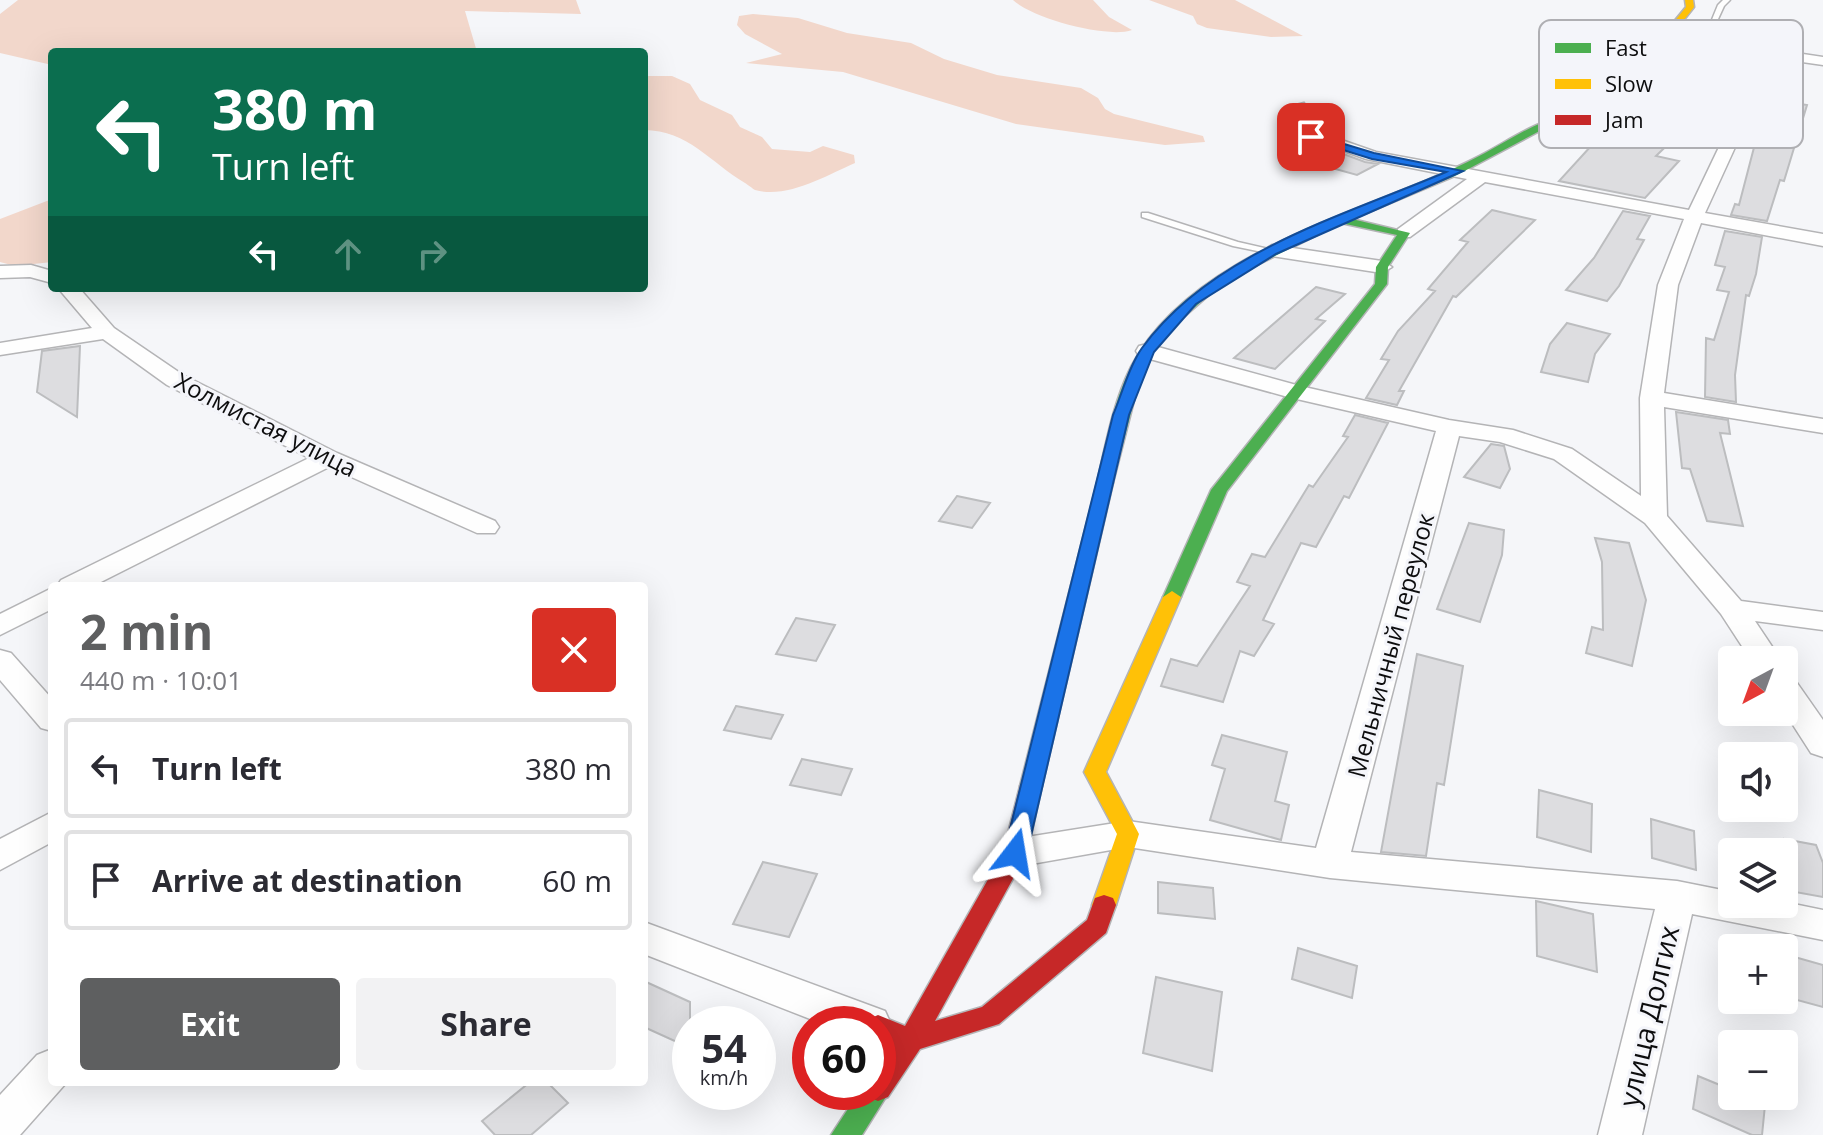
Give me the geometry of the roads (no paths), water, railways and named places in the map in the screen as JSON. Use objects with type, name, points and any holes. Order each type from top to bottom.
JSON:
[{"type":"main road","points":[[1681,20],[1690,7],[1689,0]]},
{"type":"main road","points":[[896,1062],[1015,853],[1121,415],[1147,351],[1191,301],[1272,251],[1458,171],[1539,127]]},
{"type":"main road","points":[[896,1034],[911,1040],[990,1016],[1097,926],[1128,834],[1095,772],[1219,490],[1381,284],[1382,267],[1404,233],[1341,220]]},
{"type":"main road","points":[[845,1135],[863,1110]]},
{"type":"street","points":[[1803,58],[1823,61]]},
{"type":"street","points":[[1299,106],[1299,130],[1311,137],[1372,156],[1823,240]]},
{"type":"street","points":[[1654,517],[1652,398],[1668,285],[1695,215],[1727,148]]},
{"type":"street","points":[[1404,233],[1482,176]]},
{"type":"street","points":[[1272,251],[1382,267]]},
{"type":"street","points":[[0,272],[31,271],[48,276]]},
{"type":"street","name":"Холмистая улица","points":[[72,292],[107,332],[175,380],[328,458],[486,527]]},
{"type":"street","points":[[0,349],[107,332]]},
{"type":"street","points":[[1147,351],[1296,392],[1449,427],[1504,435],[1563,454],[1654,517],[1732,609],[1757,646]]},
{"type":"street","points":[[1652,398],[1823,426]]},
{"type":"street","name":"Мельничный переулок","points":[[1330,864],[1449,427]]},
{"type":"street","points":[[79,582],[328,458]]},
{"type":"street","points":[[0,626],[48,599]]},
{"type":"street","points":[[1732,609],[1823,621]]},
{"type":"street","points":[[0,660],[48,715]]},
{"type":"street","points":[[1798,708],[1823,745]]},
{"type":"street","points":[[0,856],[48,827]]},
{"type":"street","points":[[1015,853],[1128,834],[1330,864],[1677,896],[1823,925]]},
{"type":"street","name":"улица Долгих","points":[[1620,1135],[1677,896]]},
{"type":"street","points":[[648,940],[823,1006]]},
{"type":"street","points":[[0,1126],[48,1072]]},
{"type":"lane","points":[[1714,20],[1727,0]]},
{"type":"lane","points":[[1145,215],[1236,244],[1272,251]]}]
